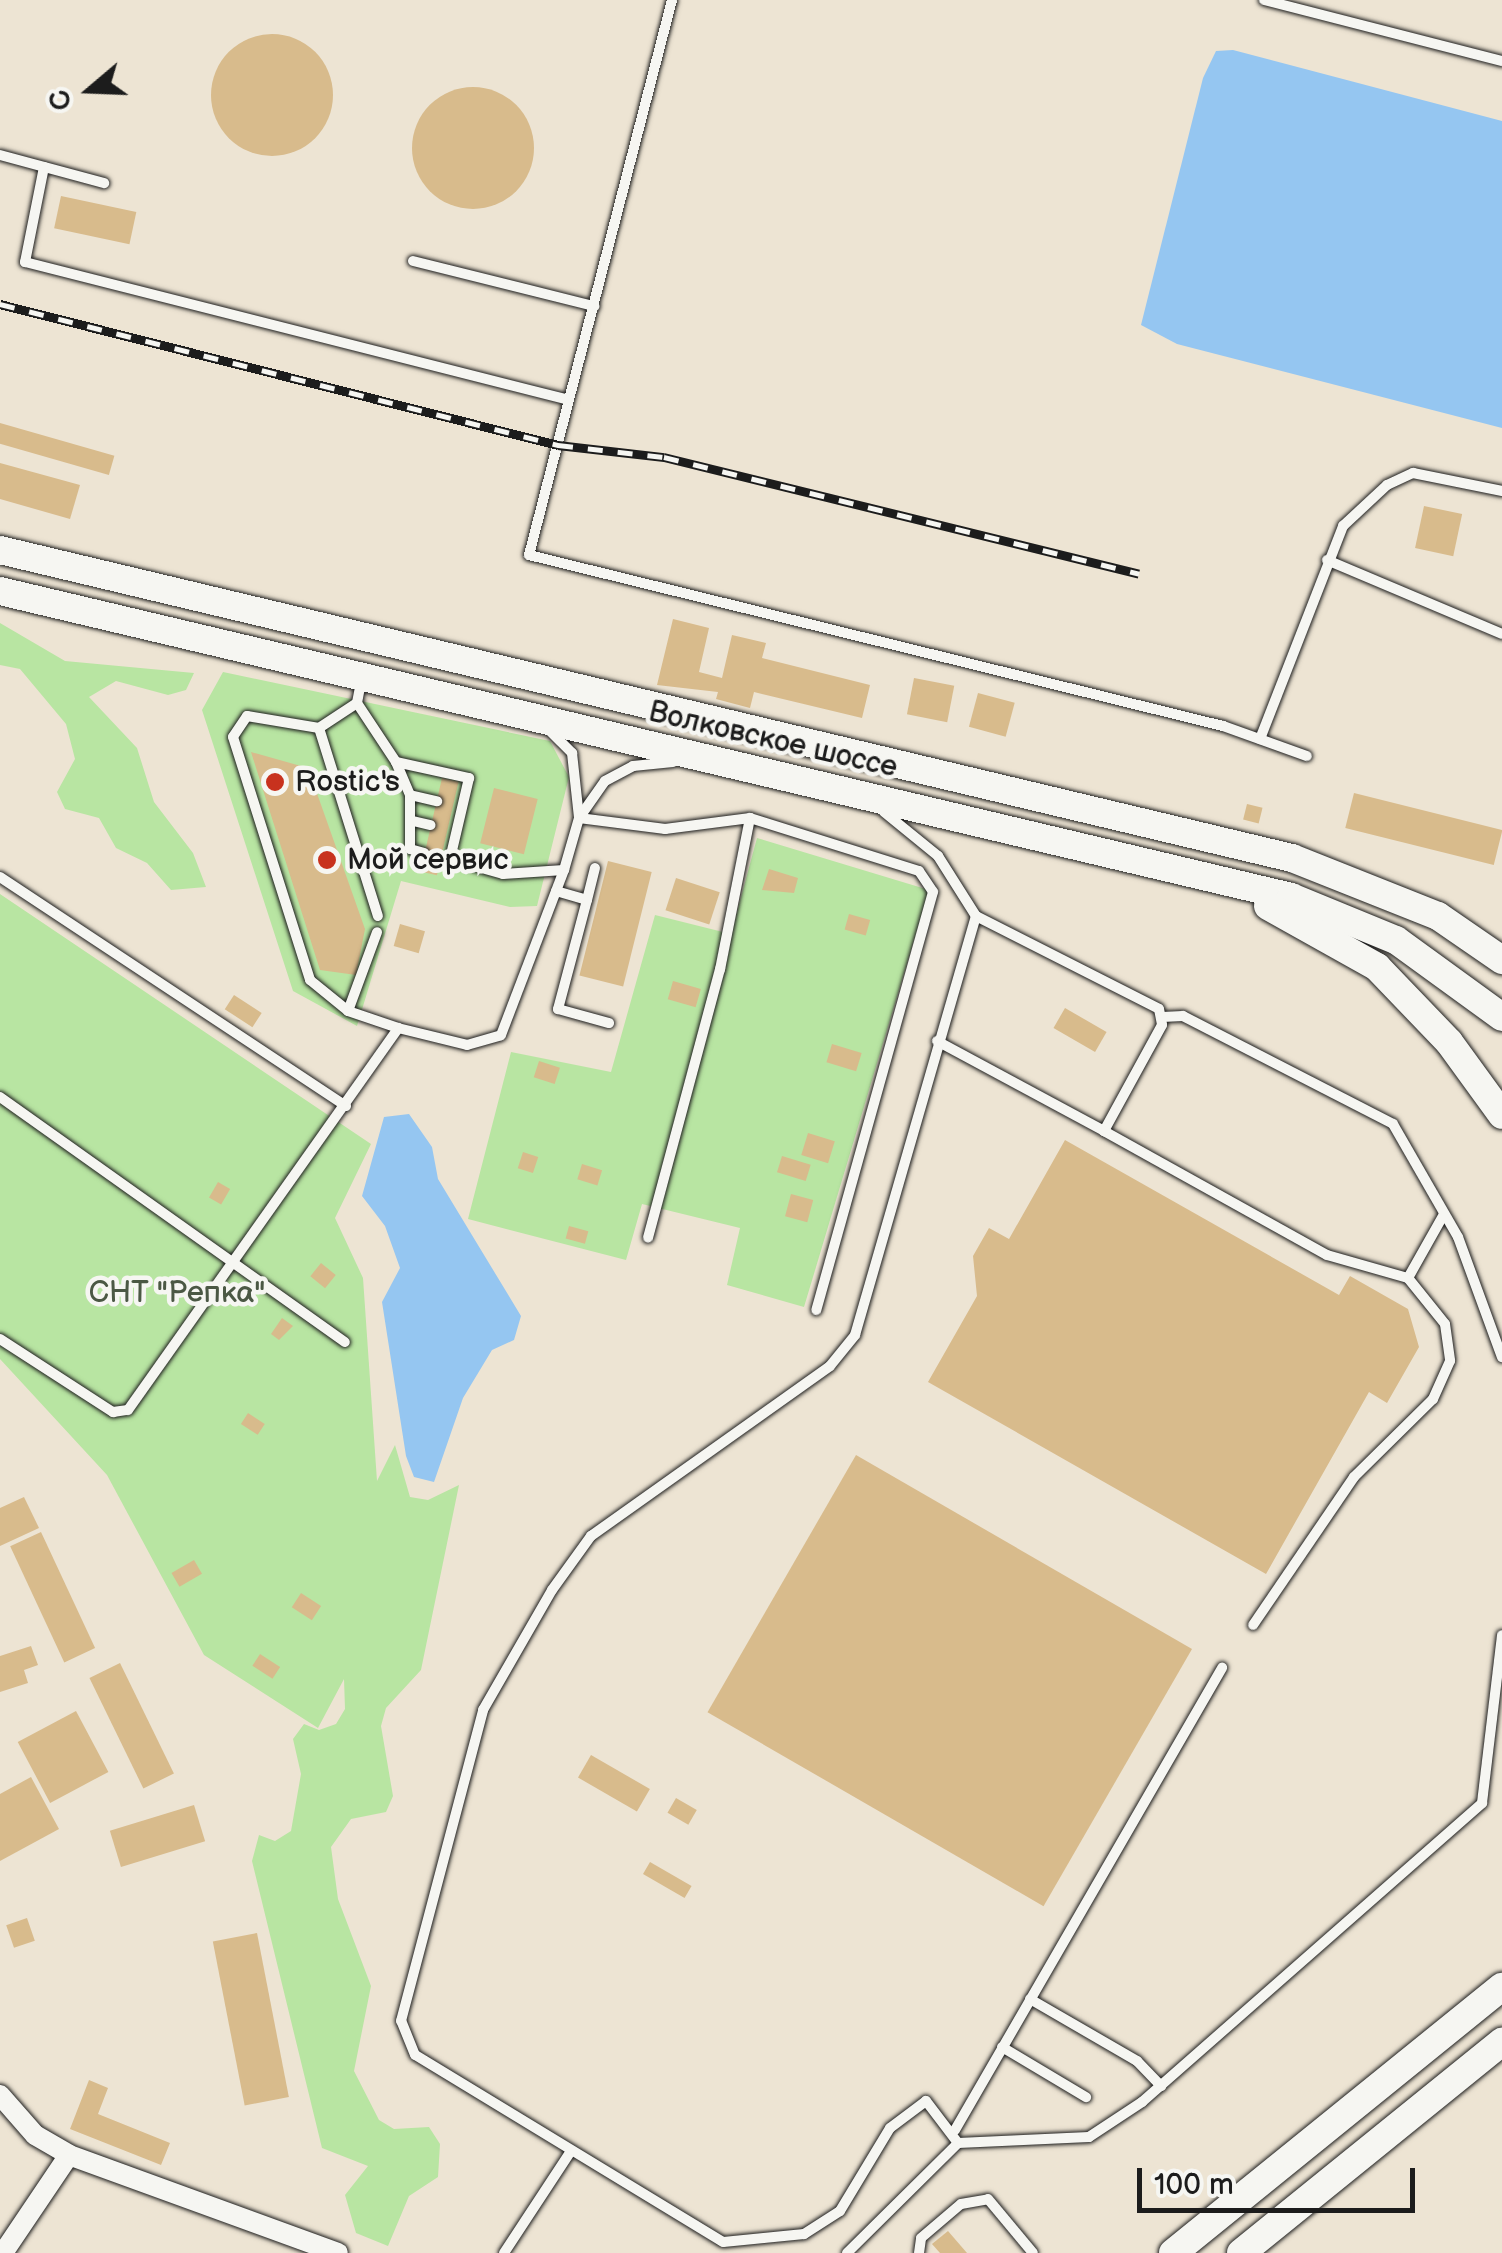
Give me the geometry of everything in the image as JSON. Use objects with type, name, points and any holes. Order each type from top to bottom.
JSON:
[{"type":"main road","name":"Волковское шоссе","points":[[0,550],[1292,858],[1438,916],[1502,960]]},
{"type":"main road","name":"Волковское шоссе","points":[[0,590],[359,689],[520,714],[1134,858],[1348,917],[1440,968],[1502,1018]]},
{"type":"main road","points":[[1134,858],[1281,911],[1377,967],[1449,1042],[1502,1115]]},
{"type":"main road","points":[[1172,2252],[1498,1990]]},
{"type":"main road","points":[[1241,2253],[1502,2042]]},
{"type":"street","points":[[0,2095],[36,2135],[69,2155],[338,2253]]},
{"type":"street","points":[[3,2253],[69,2155]]},
{"type":"lane","points":[[672,0],[530,555],[1260,739],[1308,756]]},
{"type":"lane","points":[[1264,0],[1502,62]]},
{"type":"lane","points":[[0,155],[104,183]]},
{"type":"lane","points":[[44,167],[26,262],[570,400]]},
{"type":"lane","points":[[413,262],[594,306]]},
{"type":"lane","points":[[1260,739],[1343,526],[1387,485],[1413,474],[1502,490]]},
{"type":"lane","points":[[1327,560],[1502,634]]},
{"type":"lane","points":[[318,728],[359,689],[410,795],[414,821],[410,849],[424,853]]},
{"type":"lane","points":[[520,714],[572,753],[579,818]]},
{"type":"lane","points":[[318,728],[247,716],[233,737],[310,980],[348,1011],[467,1045],[501,1035],[564,870],[579,818],[604,781],[633,766],[724,762]]},
{"type":"lane","points":[[318,728],[378,916]]},
{"type":"lane","points":[[396,762],[469,778],[457,806],[445,858],[503,874],[564,870]]},
{"type":"lane","points":[[849,791],[903,822],[938,856],[976,916],[1151,1002],[1162,1017]]},
{"type":"lane","points":[[410,795],[437,801]]},
{"type":"lane","points":[[579,818],[665,830],[750,818],[920,871],[933,892],[816,1310]]},
{"type":"lane","points":[[648,1238],[720,969],[750,818]]},
{"type":"lane","points":[[414,821],[430,826]]},
{"type":"lane","points":[[595,868],[558,1009],[609,1023]]},
{"type":"lane","points":[[0,877],[346,1106]]},
{"type":"lane","points":[[556,891],[587,900]]},
{"type":"lane","points":[[738,2253],[415,2055],[403,2039],[401,2021],[484,1710],[591,1536],[830,1366],[855,1335],[976,916]]},
{"type":"lane","points":[[348,1011],[377,932]]},
{"type":"lane","points":[[1162,1017],[1183,1016],[1393,1124],[1444,1214],[1502,1357]]},
{"type":"lane","points":[[1104,1131],[1162,1017]]},
{"type":"lane","points":[[0,1339],[113,1412],[128,1410],[398,1028]]},
{"type":"lane","points":[[937,1041],[1327,1255],[1408,1278],[1446,1324],[1450,1362],[1433,1399],[1354,1477],[1253,1625]]},
{"type":"lane","points":[[0,1097],[345,1342]]},
{"type":"lane","points":[[1408,1278],[1444,1214]]},
{"type":"lane","points":[[956,2137],[1089,2137],[1161,2086],[1482,1803],[1502,1635]]},
{"type":"lane","points":[[847,2253],[956,2137],[1002,2047],[1222,1668]]},
{"type":"lane","points":[[1030,1998],[1137,2061],[1161,2086]]},
{"type":"lane","points":[[1002,2047],[1086,2097]]},
{"type":"lane","points":[[723,2242],[804,2234],[840,2212],[890,2128],[926,2101],[956,2137]]},
{"type":"lane","points":[[504,2253],[571,2152]]},
{"type":"lane","points":[[920,2253],[922,2238],[961,2204],[988,2200],[1034,2253]]},
{"type":"green space","points":[[0,623],[65,661],[194,673],[186,690],[168,695],[116,681],[89,697],[137,748],[154,802],[193,853],[206,887],[171,890],[147,863],[116,848],[99,818],[65,809],[57,792],[75,759],[66,724],[20,669],[0,665]]},
{"type":"green space","points":[[223,672],[550,741],[569,777],[537,906],[510,907],[401,881],[357,1026],[293,991],[202,710]]},
{"type":"green space","points":[[757,838],[929,890],[804,1307],[727,1285],[740,1228],[642,1204],[626,1260],[468,1219],[511,1052],[611,1072],[655,915],[731,934]]},
{"type":"green space","name":"СНТ \"Репка\"","points":[[0,894],[371,1144],[335,1218],[363,1278],[377,1481],[395,1445],[410,1497],[428,1500],[459,1485],[421,1670],[386,1708],[381,1726],[393,1796],[386,1812],[351,1819],[331,1847],[338,1899],[371,1986],[354,2071],[379,2120],[394,2129],[429,2127],[440,2144],[438,2177],[409,2196],[388,2246],[356,2233],[345,2195],[368,2166],[322,2148],[252,1861],[259,1835],[275,1841],[291,1831],[301,1774],[293,1739],[304,1724],[319,1730],[336,1724],[345,1709],[344,1679],[318,1728],[204,1655],[107,1475],[0,1359]]},
{"type":"water","points":[[1233,50],[1502,121],[1502,428],[1177,344],[1141,325],[1203,78],[1216,51]]},
{"type":"water","points":[[409,1114],[432,1147],[438,1179],[521,1316],[514,1340],[492,1350],[463,1398],[434,1482],[414,1477],[406,1456],[382,1302],[400,1268],[385,1226],[362,1196],[384,1117]]},
{"type":"building","points":[[272,34],[295,38],[315,52],[329,72],[333,95],[329,118],[315,138],[295,152],[272,156],[249,152],[229,138],[215,118],[211,95],[215,72],[229,52],[249,38]]},
{"type":"building","points":[[473,87],[496,91],[516,105],[530,125],[534,148],[530,171],[516,191],[496,205],[473,209],[450,205],[430,191],[416,171],[412,148],[416,125],[430,105],[450,91]]},
{"type":"building","points":[[61,196],[136,212],[129,244],[54,228]]},
{"type":"building","points":[[0,423],[114,456],[109,475],[0,444]]},
{"type":"building","points":[[0,463],[80,485],[70,519],[0,499]]},
{"type":"building","points":[[1424,506],[1462,514],[1453,556],[1415,548]]},
{"type":"building","points":[[673,619],[709,628],[699,672],[722,678],[732,635],[766,643],[762,658],[870,685],[862,718],[754,692],[750,708],[716,699],[718,692],[657,685]]},
{"type":"building","points":[[914,678],[954,686],[947,722],[907,714]]},
{"type":"building","points":[[978,693],[1015,703],[1006,737],[969,727]]},
{"type":"building","points":[[251,752],[308,768],[365,929],[356,975],[320,970]]},
{"type":"building","points":[[442,778],[459,782],[437,875],[420,872]]},
{"type":"building","points":[[494,788],[538,799],[524,854],[480,843]]},
{"type":"building","points":[[1354,793],[1502,830],[1494,865],[1345,828]]},
{"type":"building","points":[[1247,804],[1263,808],[1259,823],[1243,820]]},
{"type":"building","points":[[608,861],[652,872],[623,986],[579,975]]},
{"type":"building","points":[[769,869],[798,878],[794,893],[762,890]]},
{"type":"building","points":[[676,878],[720,892],[709,925],[665,910]]},
{"type":"building","points":[[849,914],[870,920],[866,935],[845,929]]},
{"type":"building","points":[[400,924],[425,931],[419,953],[394,946]]},
{"type":"building","points":[[673,981],[701,989],[696,1007],[668,999]]},
{"type":"building","points":[[234,995],[262,1013],[252,1027],[225,1009]]},
{"type":"building","points":[[1065,1008],[1107,1032],[1095,1052],[1054,1028]]},
{"type":"building","points":[[832,1044],[862,1053],[856,1071],[826,1062]]},
{"type":"building","points":[[539,1061],[560,1068],[555,1084],[534,1077]]},
{"type":"building","points":[[808,1133],[835,1141],[828,1163],[801,1155]]},
{"type":"building","points":[[1065,1140],[1339,1295],[1350,1276],[1408,1309],[1419,1347],[1387,1403],[1369,1392],[1266,1574],[928,1382],[977,1296],[973,1256],[989,1228],[1009,1239]]},
{"type":"building","points":[[523,1152],[538,1157],[533,1173],[518,1168]]},
{"type":"building","points":[[782,1156],[811,1165],[806,1181],[777,1172]]},
{"type":"building","points":[[582,1164],[602,1170],[597,1185],[577,1179]]},
{"type":"building","points":[[218,1182],[230,1189],[221,1205],[209,1198]]},
{"type":"building","points":[[791,1194],[813,1200],[807,1222],[785,1216]]},
{"type":"building","points":[[569,1226],[588,1231],[585,1244],[566,1239]]},
{"type":"building","points":[[321,1263],[336,1275],[325,1288],[310,1276]]},
{"type":"building","points":[[282,1318],[293,1326],[279,1340],[271,1334]]},
{"type":"building","points":[[248,1413],[265,1424],[258,1435],[241,1424]]},
{"type":"building","points":[[856,1455],[1192,1649],[1044,1906],[708,1712]]},
{"type":"building","points":[[24,1497],[39,1528],[0,1546],[0,1508]]},
{"type":"building","points":[[41,1532],[95,1648],[64,1662],[10,1546]]},
{"type":"building","points":[[194,1560],[202,1574],[179,1587],[171,1573]]},
{"type":"building","points":[[301,1593],[321,1606],[312,1620],[292,1607]]},
{"type":"building","points":[[31,1646],[38,1665],[24,1670],[28,1683],[0,1692],[0,1656]]},
{"type":"building","points":[[260,1654],[280,1667],[273,1679],[252,1666]]},
{"type":"building","points":[[120,1663],[174,1774],[143,1788],[89,1678]]},
{"type":"building","points":[[76,1711],[108,1772],[50,1803],[18,1742]]},
{"type":"building","points":[[591,1755],[650,1789],[637,1812],[578,1778]]},
{"type":"building","points":[[31,1777],[59,1829],[0,1861],[0,1794]]},
{"type":"building","points":[[676,1798],[697,1810],[688,1825],[668,1813]]},
{"type":"building","points":[[194,1805],[205,1841],[121,1867],[110,1831]]},
{"type":"building","points":[[650,1862],[692,1886],[685,1898],[643,1874]]},
{"type":"building","points":[[27,1918],[35,1941],[14,1948],[6,1925]]},
{"type":"building","points":[[257,1933],[289,2097],[245,2106],[213,1942]]},
{"type":"building","points":[[89,2080],[108,2088],[98,2114],[170,2143],[161,2165],[70,2129]]},
{"type":"building","points":[[948,2231],[967,2253],[940,2253],[932,2244]]},
{"type":"railway","points":[[0,304],[558,445],[664,457],[1139,574]]},
{"type":"place","name":"Rostic's","points":[[275,782]]},
{"type":"place","name":"Мой сервис","points":[[327,860]]}]
